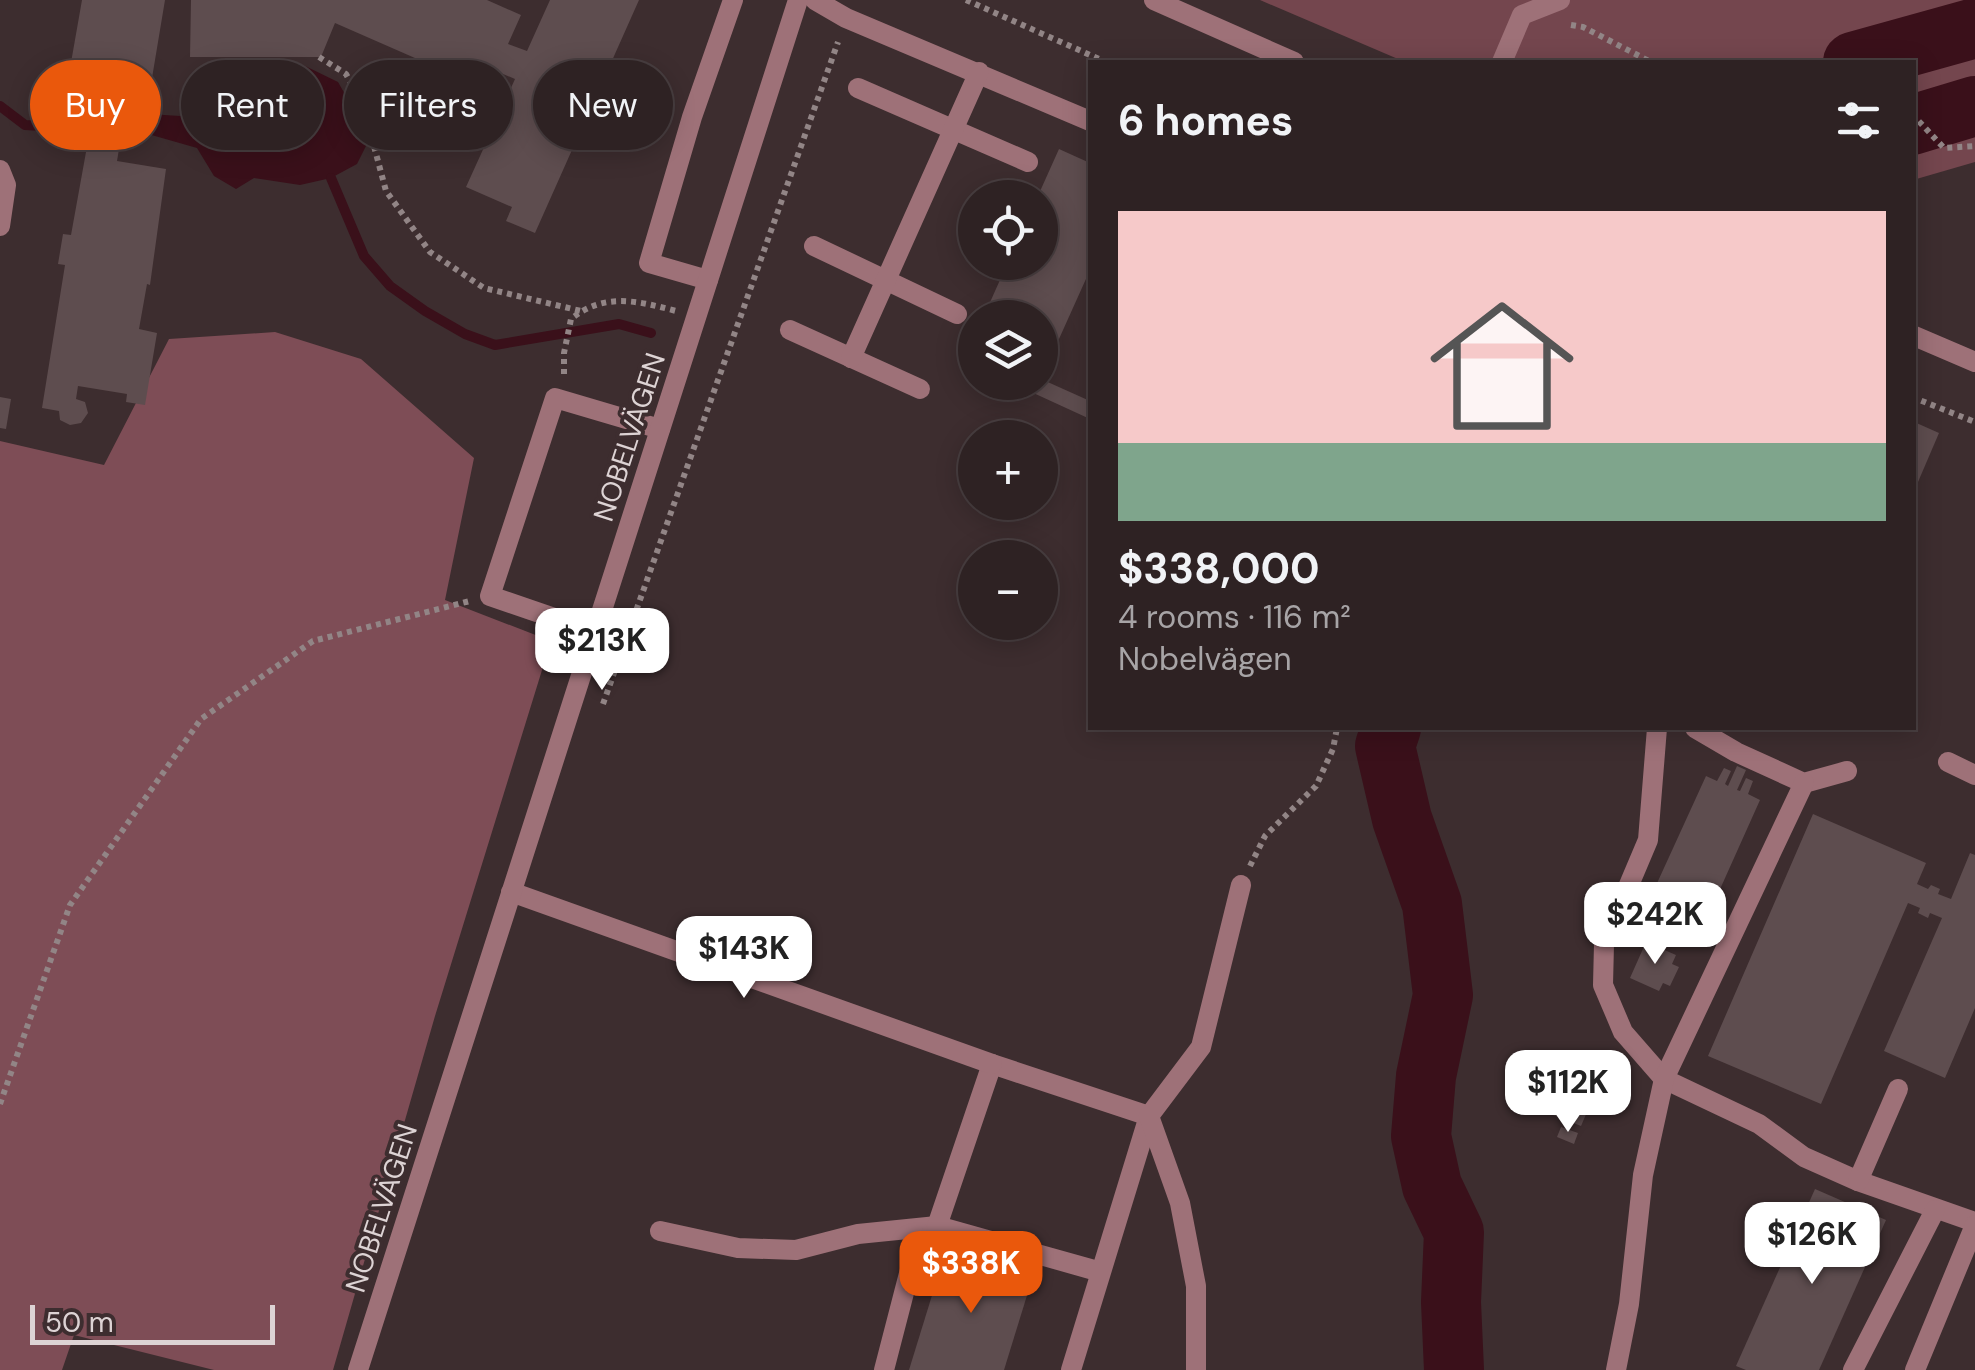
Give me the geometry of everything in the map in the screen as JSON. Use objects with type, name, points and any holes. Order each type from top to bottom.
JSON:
[{"type":"street","points":[[708,280],[649,263],[692,117],[733,0]]},
{"type":"street","name":"NOBELVÄGEN","points":[[358,1370],[798,0]]},
{"type":"street","points":[[815,0],[846,18],[1088,120]]},
{"type":"street","points":[[1154,0],[1289,60]]},
{"type":"street","points":[[1503,60],[1526,8],[1560,0]]},
{"type":"street","points":[[851,358],[979,72]]},
{"type":"street","points":[[858,88],[1028,162]]},
{"type":"street","points":[[0,170],[6,185],[0,226]]},
{"type":"street","points":[[814,246],[958,314]]},
{"type":"street","points":[[790,330],[920,389]]},
{"type":"street","points":[[1916,337],[1975,362]]},
{"type":"street","points":[[595,632],[490,596],[555,398],[660,429]]},
{"type":"street","points":[[1657,730],[1648,840],[1604,944],[1602,985],[1623,1032],[1664,1079],[1759,1124],[1804,1157],[1975,1223],[1915,1370]]},
{"type":"street","points":[[1698,730],[1804,783],[1847,771]]},
{"type":"street","points":[[1948,762],[1975,775]]},
{"type":"street","points":[[1616,1370],[1630,1304],[1643,1175],[1664,1079],[1804,783]]},
{"type":"street","points":[[1071,1370],[1149,1116],[1201,1047],[1241,886]]},
{"type":"street","points":[[511,892],[1149,1116]]},
{"type":"street","points":[[884,1370],[912,1258],[937,1226],[992,1064]]},
{"type":"street","points":[[1858,1181],[1898,1089]]},
{"type":"street","points":[[1149,1116],[1184,1220],[1196,1286],[1196,1370]]},
{"type":"street","points":[[1853,1370],[1935,1210]]},
{"type":"street","points":[[660,1231],[738,1248],[796,1250],[858,1234],[937,1226],[1101,1272]]},
{"type":"path","points":[[966,0],[1101,60]]},
{"type":"path","points":[[600,711],[846,18]]},
{"type":"path","points":[[1568,24],[1583,27],[1648,60]]},
{"type":"path","points":[[319,57],[346,74],[363,104],[386,191],[430,252],[484,288],[581,311]]},
{"type":"path","points":[[673,114],[692,117]]},
{"type":"path","points":[[1916,118],[1944,148],[1975,146]]},
{"type":"path","points":[[564,353],[571,319],[611,299],[643,302],[696,317]]},
{"type":"path","points":[[1916,399],[1975,422]]},
{"type":"path","points":[[0,1104],[70,905],[201,718],[312,640],[490,596]]},
{"type":"path","points":[[1241,886],[1266,836],[1316,786],[1338,730]]},
{"type":"shaded area","points":[[1260,0],[1975,0],[1975,162],[1916,179],[1916,60],[1400,60]]},
{"type":"shaded area","points":[[324,75],[338,82],[344,92],[344,150],[364,150],[357,164],[331,178],[300,185],[254,178],[236,189],[214,176],[198,150],[324,150]]},
{"type":"shaded area","points":[[161,115],[181,116],[181,143],[161,138]]},
{"type":"shaded area","points":[[275,332],[361,359],[474,458],[445,600],[551,641],[435,1016],[333,1370],[214,1370],[74,1335],[62,1370],[0,1370],[0,441],[104,465],[169,339]]},
{"type":"building","points":[[82,0],[165,0],[155,60],[71,60]]},
{"type":"building","points":[[191,0],[487,0],[521,15],[508,44],[527,51],[550,0],[639,0],[612,60],[533,60],[533,150],[572,150],[535,233],[506,221],[512,207],[466,187],[483,150],[513,150],[513,60],[419,60],[335,23],[321,57],[190,57]]},
{"type":"building","points":[[1059,149],[1088,162],[1088,274],[1058,341],[1058,300],[991,300],[1000,280],[1058,280],[1058,180],[1045,180]]},
{"type":"building","points":[[86,150],[119,150],[117,161],[166,169],[150,285],[147,284],[139,329],[157,333],[145,405],[126,402],[127,394],[78,386],[76,399],[85,402],[88,413],[81,423],[70,425],[60,420],[59,411],[42,408],[65,265],[58,264],[63,234],[71,235]]},
{"type":"building","points":[[1058,387],[1088,400],[1088,418],[1049,400],[1058,400]]},
{"type":"building","points":[[0,397],[11,399],[6,429],[0,428]]},
{"type":"building","points":[[1916,423],[1939,433],[1916,487]]},
{"type":"building","points":[[1737,766],[1746,770],[1737,790],[1746,778],[1753,781],[1748,794],[1760,800],[1708,916],[1685,906],[1676,926],[1667,922],[1676,902],[1653,892],[1706,776],[1717,781],[1724,768],[1731,771],[1725,784],[1728,786]]},
{"type":"building","points":[[1813,814],[1926,863],[1917,884],[1928,889],[1931,885],[1940,889],[1938,894],[1951,899],[1970,853],[1975,855],[1975,1008],[1945,1078],[1884,1051],[1942,918],[1930,913],[1928,918],[1918,913],[1920,908],[1908,903],[1821,1104],[1708,1056]]},
{"type":"building","points":[[1646,942],[1676,955],[1672,964],[1679,967],[1670,986],[1663,983],[1659,991],[1630,978]]},
{"type":"building","points":[[1559,1100],[1587,1112],[1581,1126],[1553,1115]]},
{"type":"building","points":[[1561,1127],[1578,1133],[1574,1144],[1557,1137]]},
{"type":"building","points":[[1815,1189],[1886,1220],[1819,1370],[1746,1370],[1736,1366]]},
{"type":"building","points":[[946,1250],[1033,1276],[1004,1370],[909,1370]]},
{"type":"waterway","points":[[1860,60],[1975,28]]},
{"type":"waterway","points":[[0,106],[30,125]]},
{"type":"waterway","points":[[1916,124],[1975,106]]},
{"type":"waterway","points":[[331,178],[364,256],[390,286],[465,334],[495,345],[619,324],[651,333]]},
{"type":"waterway","points":[[1390,730],[1385,746],[1402,819],[1432,904],[1443,995],[1426,1076],[1421,1136],[1432,1186],[1454,1232],[1454,1370]]}]
